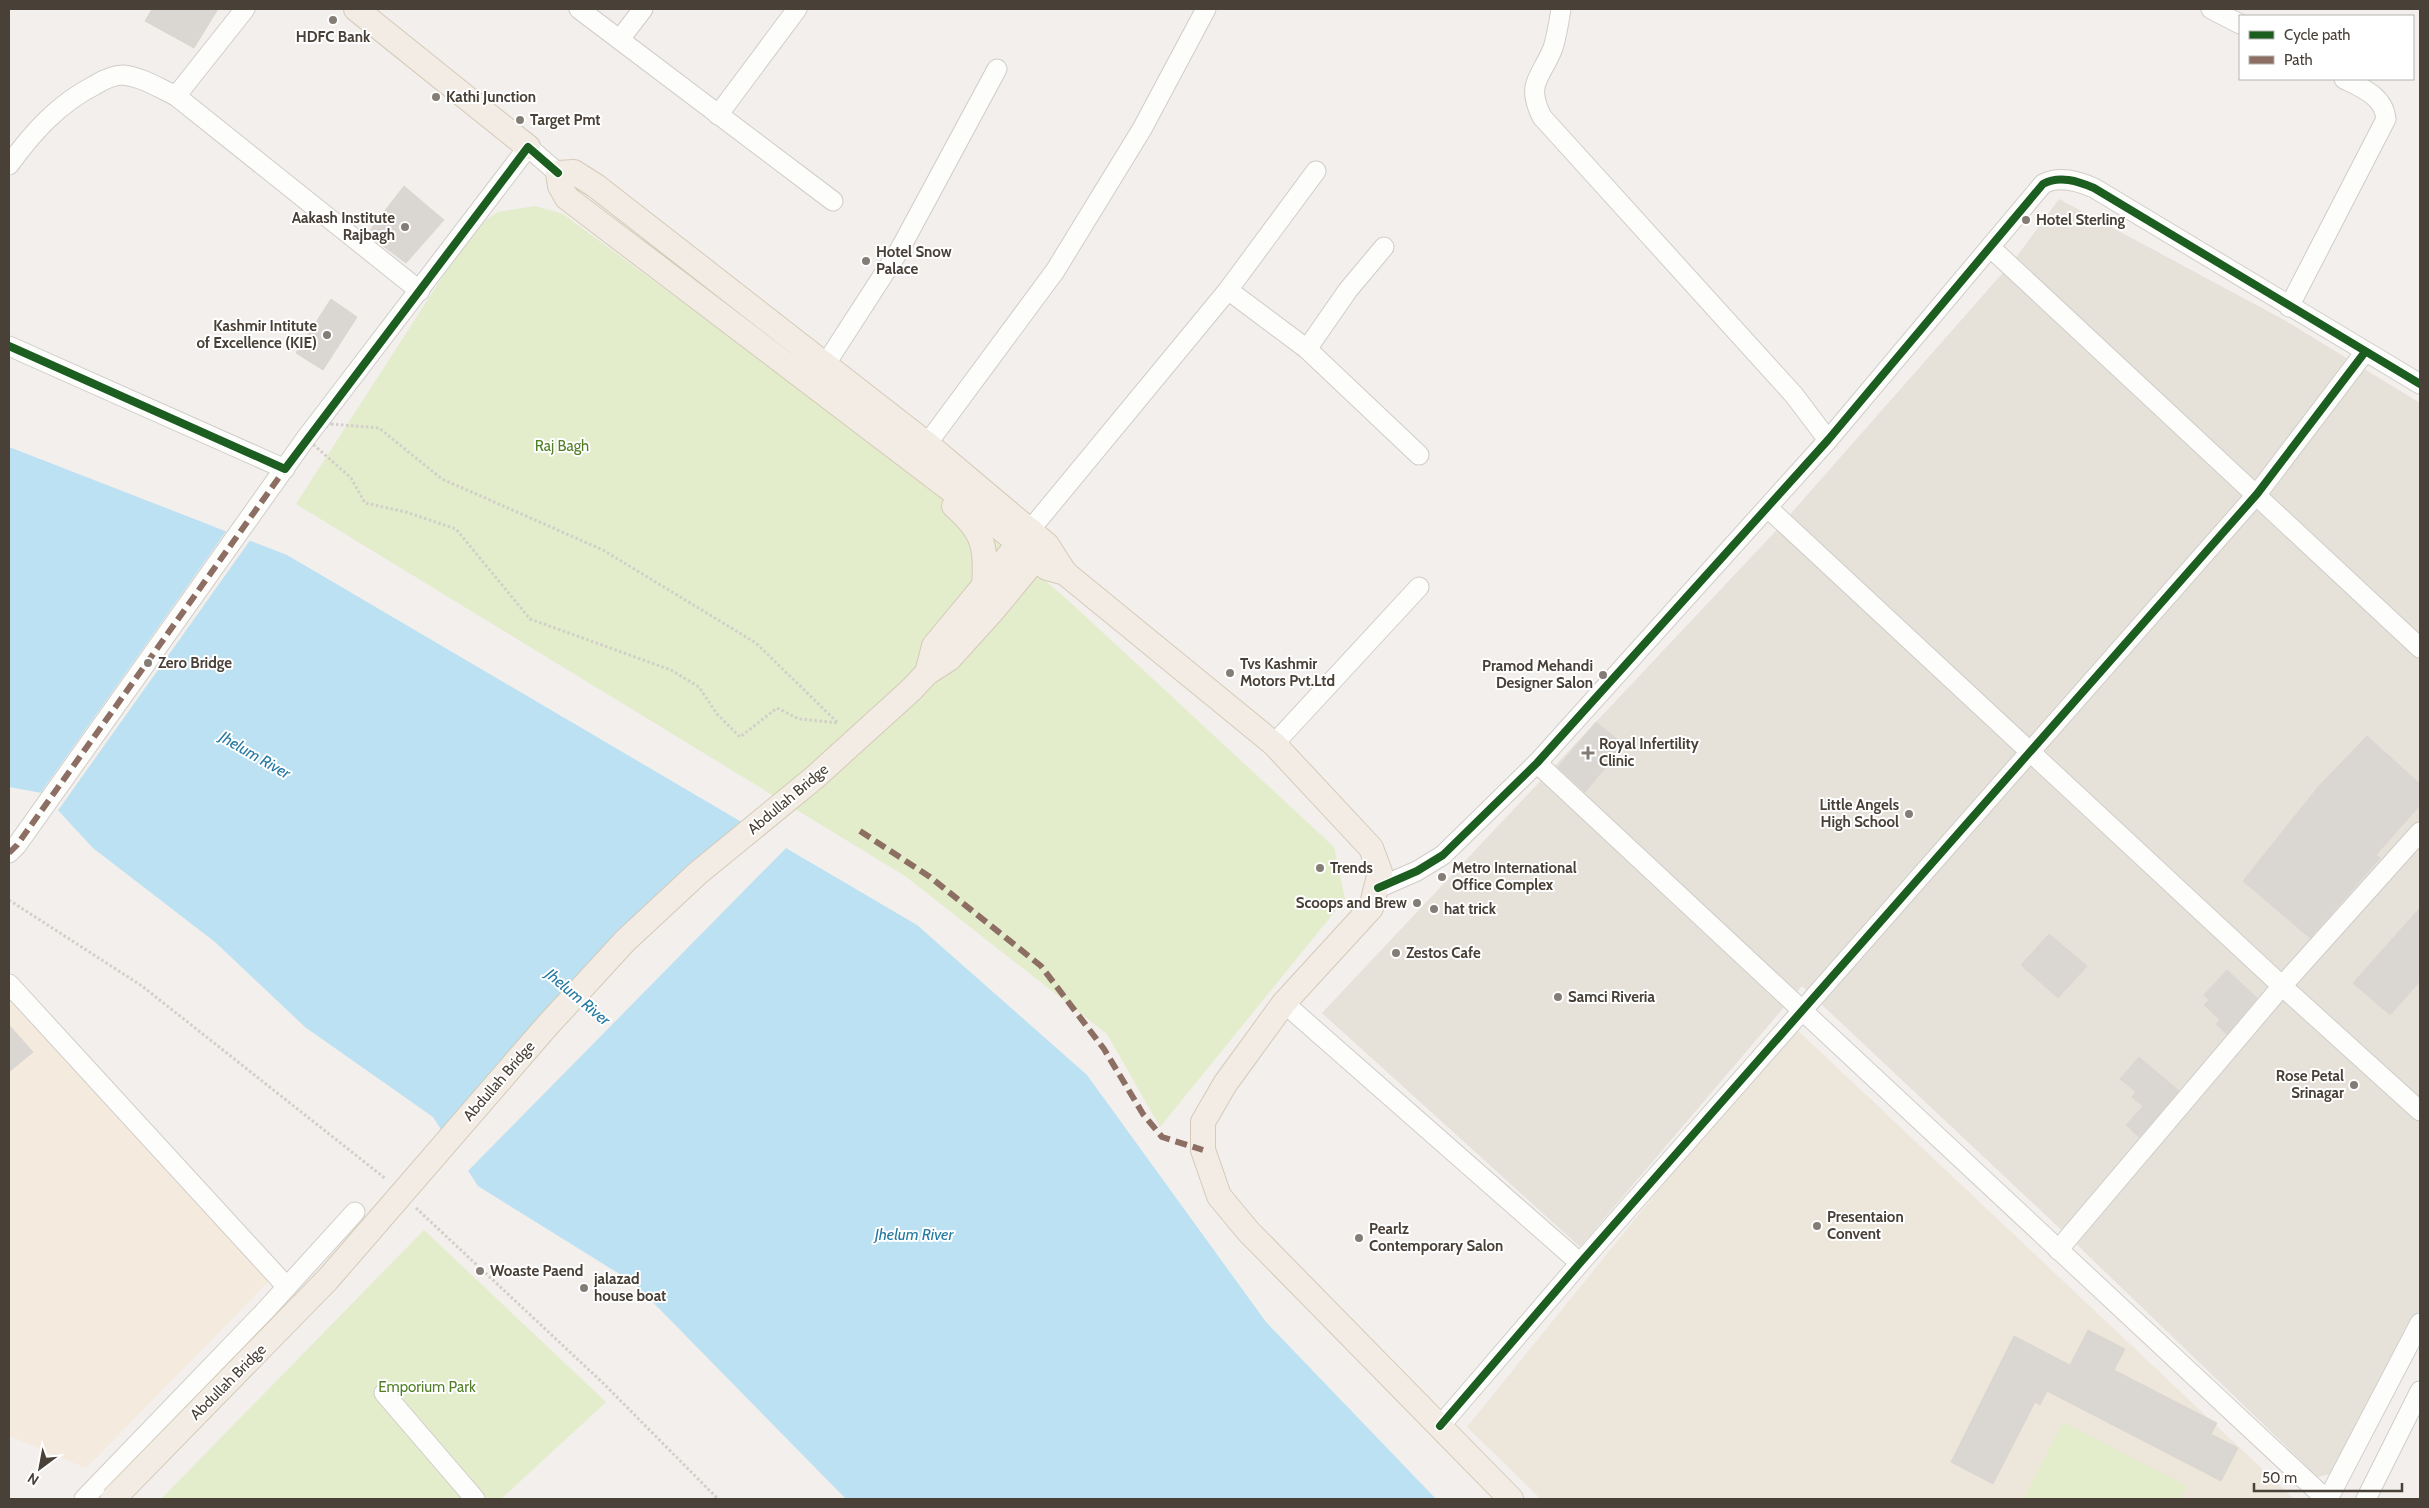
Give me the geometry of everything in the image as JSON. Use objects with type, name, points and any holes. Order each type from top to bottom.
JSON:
[{"type":"main road","points":[[356,9],[528,147]]},
{"type":"main road","points":[[1033,544],[866,425],[568,198],[560,186],[558,173],[574,172],[590,181],[927,444],[1033,544],[1047,568],[1065,573],[1274,744],[1371,848],[1380,872],[1378,888],[1371,908],[1284,1003],[1225,1084],[1203,1122],[1203,1150],[1219,1196],[1248,1232],[1511,1499]]},
{"type":"main road","points":[[866,425],[881,445],[962,514],[974,527],[984,547],[984,586]]},
{"type":"main road","points":[[919,682],[934,646],[984,586],[1033,544]]},
{"type":"main road","name":"Abdullah Bridge","points":[[113,1499],[328,1279],[546,1027],[625,940],[659,908],[814,778],[919,682],[949,658],[995,608],[1033,544]]},
{"type":"street","points":[[176,96],[245,9]]},
{"type":"street","points":[[579,9],[833,201]]},
{"type":"street","points":[[620,39],[643,9]]},
{"type":"street","points":[[718,115],[797,9]]},
{"type":"street","points":[[927,444],[1055,270],[1142,129],[1206,9]]},
{"type":"street","points":[[1561,9],[1553,47],[1534,86],[1536,104],[1542,117],[1794,395],[1828,440]]},
{"type":"street","points":[[2211,9],[2239,23]]},
{"type":"street","points":[[825,365],[900,249],[998,70]]},
{"type":"street","points":[[9,165],[40,126],[62,105],[106,79],[121,75],[138,78],[176,96],[420,291]]},
{"type":"street","points":[[2289,307],[2386,119],[2385,110],[2374,95],[2346,80]]},
{"type":"street","points":[[13,849],[306,438],[528,147],[558,173]]},
{"type":"street","points":[[1033,544],[1228,290],[1316,171]]},
{"type":"street","points":[[1378,888],[1417,871],[1443,855],[1537,764],[1828,440],[2044,184],[2056,179],[2080,182],[2094,188],[2289,307],[2420,384]]},
{"type":"street","points":[[1307,349],[1348,290],[1384,247]]},
{"type":"street","points":[[1991,248],[2420,648]]},
{"type":"street","points":[[1228,290],[1307,349],[1420,455]]},
{"type":"street","points":[[9,346],[281,475]]},
{"type":"street","points":[[1440,1426],[1580,1263],[1803,1012],[2257,494],[2366,352]]},
{"type":"street","points":[[1768,508],[2282,986],[2420,1111]]},
{"type":"street","points":[[1274,744],[1419,587]]},
{"type":"street","points":[[1537,764],[2327,1499],[2420,1323]]},
{"type":"street","points":[[2058,1250],[2282,986],[2420,832]]},
{"type":"street","points":[[9,984],[286,1287]]},
{"type":"street","points":[[1284,1003],[1580,1263]]},
{"type":"street","points":[[84,1499],[355,1212]]},
{"type":"street","points":[[2366,1499],[2420,1390]]},
{"type":"street","points":[[384,1393],[475,1499]]},
{"type":"path","points":[[332,424],[379,428],[442,479],[602,550],[756,643],[838,723],[799,719],[777,708],[740,737],[717,714],[699,687],[671,670],[530,620],[456,529],[406,512],[366,502],[351,478],[306,438],[332,424]]},
{"type":"path","points":[[9,900],[142,986],[391,1185]]},
{"type":"path","points":[[412,1204],[602,1383],[718,1499]]},
{"type":"shaded area","points":[[2059,199],[2286,321],[2420,403],[2420,1308],[2338,1472],[2318,1477],[2070,1238],[1802,986],[1580,1247],[1322,1013],[1772,535],[2015,259]]},
{"type":"shaded area","points":[[9,988],[269,1281],[86,1468],[9,1436]]},
{"type":"shaded area","name":"Presentaion Convent","points":[[1792,1025],[2294,1499],[1541,1499],[1467,1427]]},
{"type":"green space","name":"Raj Bagh","points":[[535,206],[563,214],[967,512],[1071,603],[1334,847],[1345,899],[1160,1127],[1107,1034],[905,876],[296,504],[474,228],[498,212]]},
{"type":"green space","name":"Emporium Park","points":[[424,1230],[606,1402],[501,1499],[161,1499]]},
{"type":"green space","points":[[2063,1422],[2187,1486],[2180,1499],[2023,1499]]},
{"type":"water","name":"Jhelum River","points":[[9,447],[287,555],[917,925],[1087,1075],[1266,1322],[1436,1499],[846,1499],[634,1283],[478,1186],[433,1117],[305,1027],[215,942],[93,848],[42,793],[9,787]]},
{"type":"pier","name":"Zero Bridge","points":[[227,530],[251,539],[57,812],[39,795]]},
{"type":"pier","points":[[751,824],[788,846],[466,1173],[443,1137]]},
{"type":"building","points":[[152,9],[218,9],[194,48],[145,21]]},
{"type":"building","name":"Aakash Institute Rajbagh","points":[[404,186],[444,220],[406,263],[367,234]]},
{"type":"building","name":"Kashmir Intitute of Excellence (KIE)","points":[[331,299],[357,317],[323,370],[296,353]]},
{"type":"building","points":[[1596,722],[1624,745],[1585,792],[1558,767]]},
{"type":"building","points":[[2367,736],[2420,784],[2420,805],[2376,855],[2380,858],[2310,938],[2243,881],[2318,787]]},
{"type":"building","points":[[2420,908],[2420,981],[2390,1015],[2353,983]]},
{"type":"building","points":[[2049,934],[2087,966],[2058,998],[2021,965]]},
{"type":"building","points":[[2227,970],[2257,998],[2227,1034],[2216,1024],[2220,1020],[2204,1005],[2209,1000],[2204,995]]},
{"type":"building","points":[[9,1025],[33,1052],[9,1072]]},
{"type":"building","points":[[2139,1057],[2179,1091],[2139,1137],[2126,1125],[2143,1106],[2132,1097],[2136,1092],[2120,1079]]},
{"type":"building","points":[[2088,1330],[2125,1349],[2114,1370],[2217,1423],[2211,1434],[2238,1448],[2221,1481],[2047,1391],[2040,1405],[2035,1402],[1993,1484],[1951,1462],[2014,1336],[2070,1365]]},
{"type":"marked path","points":[[9,853],[17,845],[285,469]]},
{"type":"marked path","points":[[860,831],[930,877],[1041,966],[1104,1049],[1143,1114],[1162,1137],[1203,1150]]},
{"type":"cycle path","points":[[9,346],[285,469],[528,147],[558,173]]},
{"type":"cycle path","points":[[1378,888],[1417,871],[1443,855],[1537,763],[1828,440],[2043,184],[2049,181],[2062,179],[2075,181],[2094,188],[2420,384]]},
{"type":"cycle path","points":[[1440,1426],[1580,1263],[2257,494],[2365,352]]},
{"type":"place","name":"HDFC Bank","points":[[333,20]]},
{"type":"place","name":"Kathi Junction","points":[[436,97]]},
{"type":"place","name":"Target Pmt","points":[[520,120]]},
{"type":"place","name":"Hotel Sterling","points":[[2026,220]]},
{"type":"place","name":"Aakash Institute Rajbagh","points":[[405,227]]},
{"type":"place","name":"Hotel Snow Palace","points":[[866,261]]},
{"type":"place","name":"Kashmir Intitute of Excellence (KIE)","points":[[327,335]]},
{"type":"place","name":"Zero Bridge","points":[[148,663]]},
{"type":"place","name":"Tvs Kashmir Motors Pvt.Ltd","points":[[1230,673]]},
{"type":"place","name":"Pramod Mehandi Designer Salon","points":[[1603,675]]},
{"type":"place","name":"Royal Infertility Clinic","points":[[1588,753]]},
{"type":"place","name":"Little Angels High School","points":[[1909,814]]},
{"type":"place","name":"Trends","points":[[1320,868]]},
{"type":"place","name":"Metro International Office Complex","points":[[1442,877]]},
{"type":"place","name":"Scoops and Brew","points":[[1417,903]]},
{"type":"place","name":"hat trick","points":[[1434,909]]},
{"type":"place","name":"Zestos Cafe","points":[[1396,953]]},
{"type":"place","name":"Samci Riveria","points":[[1558,997]]},
{"type":"place","name":"Rose Petal Srinagar","points":[[2354,1085]]},
{"type":"place","name":"Presentaion Convent","points":[[1817,1226]]},
{"type":"place","name":"Pearlz Contemporary Salon","points":[[1359,1238]]},
{"type":"place","name":"Woaste Paend","points":[[480,1271]]},
{"type":"place","name":"jalazad house boat","points":[[584,1288]]}]
